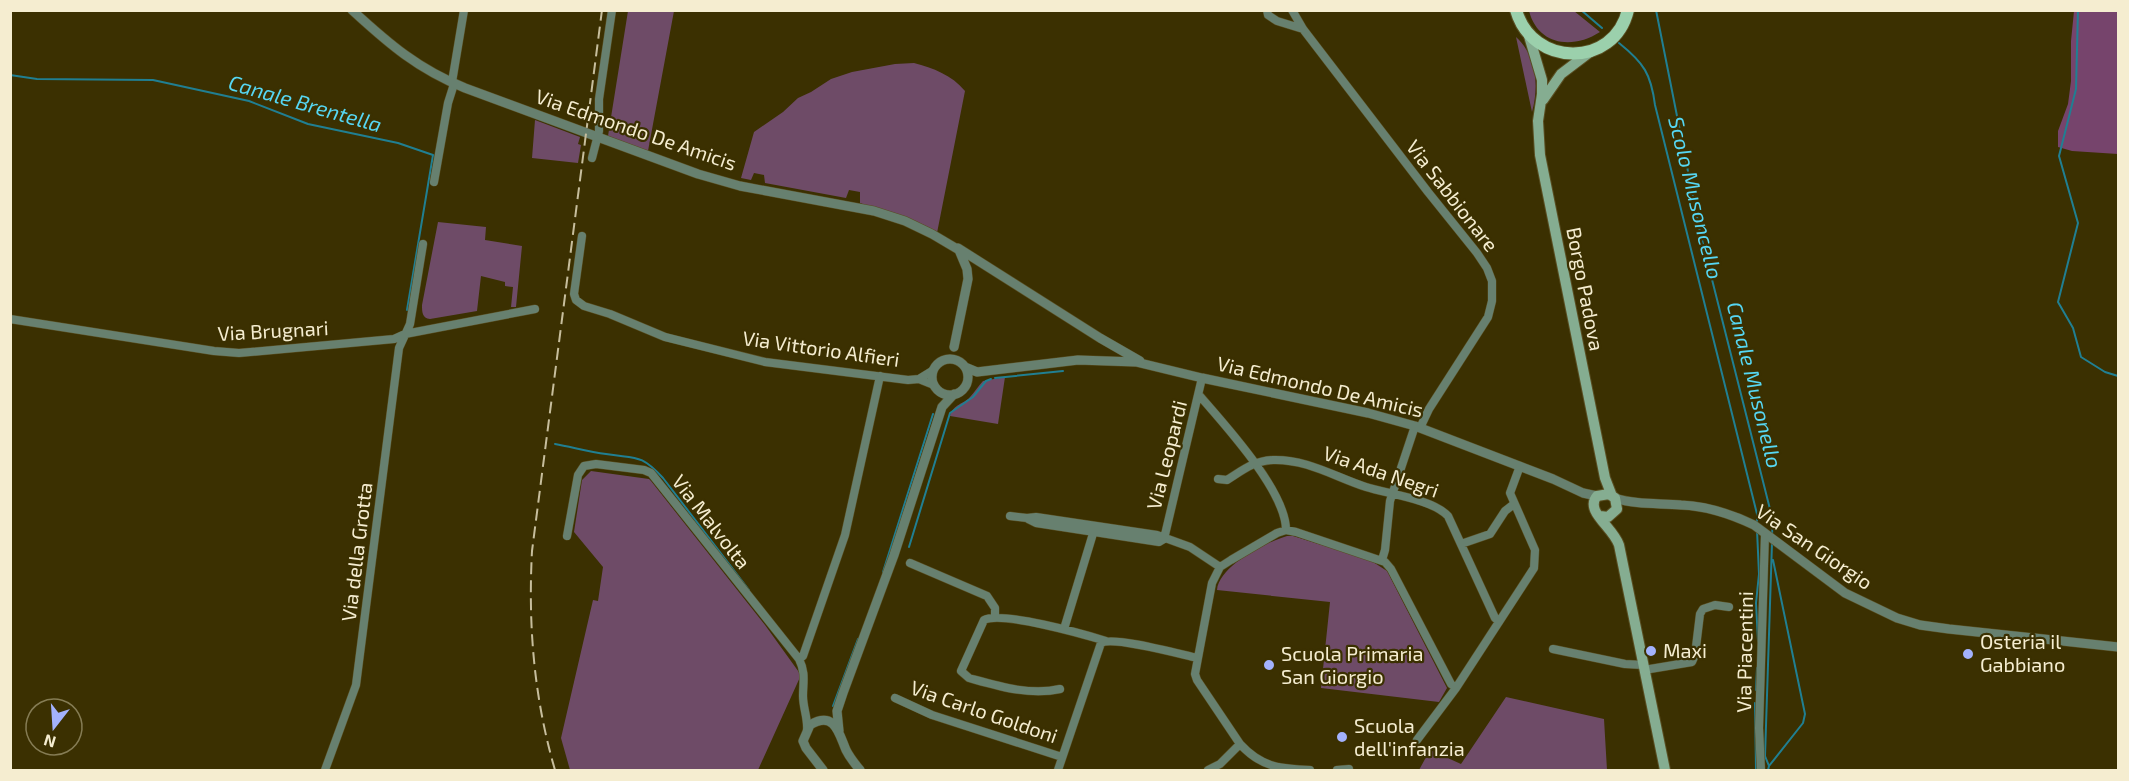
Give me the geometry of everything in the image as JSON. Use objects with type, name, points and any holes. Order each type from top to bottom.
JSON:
[{"type":"main road","points":[[1516,10],[1529,36],[1547,49],[1579,54],[1590,51]]},
{"type":"main road","points":[[1540,105],[1559,76],[1590,51],[1609,41],[1629,12]]},
{"type":"main road","name":"Borgo Padova","points":[[1529,36],[1541,76],[1542,94],[1538,125],[1540,151],[1605,478],[1614,497]]},
{"type":"main road","points":[[1605,478],[1593,504],[1597,514],[1613,532]]},
{"type":"main road","points":[[1598,495],[1605,493],[1614,497],[1617,506],[1612,525],[1613,532],[1619,545],[1665,771]]},
{"type":"main road","points":[[1597,514],[1608,517],[1615,512]]},
{"type":"street","name":"Via Edmondo De Amicis","points":[[352,10],[399,52],[453,83],[675,167],[730,184],[881,213],[912,225],[948,243],[1100,338],[1151,365]]},
{"type":"street","points":[[434,182],[464,10]]},
{"type":"street","points":[[592,158],[597,137],[599,99],[612,10]]},
{"type":"street","points":[[1267,10],[1268,15],[1277,21],[1303,29]]},
{"type":"street","name":"Via Sabbionare","points":[[1292,10],[1303,29],[1477,253],[1492,281],[1492,301],[1488,317],[1418,427],[1392,492],[1382,560]]},
{"type":"street","name":"Via Vittorio Alfieri","points":[[582,236],[574,294],[576,300],[584,306],[610,314],[665,337],[765,362],[919,379],[935,387]]},
{"type":"street","points":[[942,407],[932,378],[932,371],[954,347],[968,277],[962,254],[948,243]]},
{"type":"street","points":[[948,243],[956,250],[963,268],[962,304]]},
{"type":"street","name":"Via della Grotta","points":[[325,771],[356,685],[399,348],[410,324],[423,244]]},
{"type":"street","points":[[968,277],[978,267],[990,268]]},
{"type":"street","name":"Via Brugnari","points":[[10,319],[232,353],[394,339],[405,334],[535,309]]},
{"type":"street","points":[[945,359],[950,358],[977,372],[1078,360],[1102,360],[1110,350],[1100,338]]},
{"type":"street","points":[[954,347],[968,379],[966,384]]},
{"type":"street","name":"Via Edmondo De Amicis","points":[[1102,360],[1132,361],[1368,413],[1418,427],[1578,491],[1598,495]]},
{"type":"street","name":"Via Vittorio Alfieri","points":[[919,379],[932,371]]},
{"type":"street","points":[[860,771],[847,752],[839,730],[837,711],[894,555],[942,407],[954,394],[963,389],[977,372]]},
{"type":"street","points":[[799,659],[803,656],[845,535],[880,376]]},
{"type":"street","name":"Via Leopardi","points":[[1164,539],[1202,378]]},
{"type":"street","points":[[935,387],[947,395],[954,394]]},
{"type":"street","points":[[1198,395],[1255,462],[1280,505],[1285,518],[1286,530]]},
{"type":"street","name":"Via Ada Negri","points":[[1255,462],[1280,460],[1303,463],[1366,487],[1392,492],[1444,512],[1448,516],[1495,618],[1500,622]]},
{"type":"street","points":[[1218,479],[1227,480],[1255,462]]},
{"type":"street","name":"Via Malvolta","points":[[567,536],[578,475],[584,466],[596,464],[648,472],[653,476],[799,659],[805,675],[803,698],[807,730]]},
{"type":"street","points":[[1417,741],[1456,688],[1534,568],[1535,550],[1510,493],[1520,466]]},
{"type":"street","name":"Via Edmondo De Amicis","points":[[1578,491],[1597,514]]},
{"type":"street","name":"Via San Giorgio","points":[[1614,497],[1631,503],[1697,506],[1725,514],[1762,531],[1845,593],[1870,607],[1910,623],[2118,647]]},
{"type":"street","points":[[1615,512],[1631,503]]},
{"type":"street","points":[[1461,544],[1490,534],[1505,511],[1514,504]]},
{"type":"street","name":"Via Leopardi","points":[[1010,516],[1036,517],[1095,529],[1156,535],[1190,546],[1220,567]]},
{"type":"street","points":[[1064,629],[1095,529]]},
{"type":"street","points":[[1310,771],[1267,765],[1254,758],[1240,744],[1196,677],[1197,658],[1213,578],[1220,567],[1276,533],[1286,530],[1382,560],[1391,569],[1451,684],[1456,688]]},
{"type":"street","name":"Via Piacentini","points":[[1761,771],[1759,728],[1762,531]]},
{"type":"street","points":[[910,562],[987,596],[995,608],[995,618]]},
{"type":"street","points":[[1553,649],[1644,668],[1692,662],[1695,655],[1700,614],[1703,609],[1715,605],[1729,608]]},
{"type":"street","points":[[1060,689],[1047,692],[1024,691],[977,680],[963,674],[961,671],[984,620],[995,618],[1030,622],[1197,658]]},
{"type":"street","points":[[1058,771],[1099,648],[1106,640]]},
{"type":"street","name":"Via Carlo Goldoni","points":[[895,698],[932,715],[1062,757]]},
{"type":"street","points":[[823,771],[804,744],[807,730],[813,723],[823,721],[837,711]]},
{"type":"street","points":[[806,712],[814,718],[832,723],[839,730]]},
{"type":"street","points":[[1208,771],[1220,764],[1240,744]]},
{"type":"street","points":[[1337,771],[1349,770]]},
{"type":"shaded area","points":[[628,11],[674,11],[648,151],[608,136]]},
{"type":"shaded area","points":[[1529,11],[1574,11],[1600,32],[1578,41],[1557,41],[1540,31]]},
{"type":"shaded area","points":[[2074,11],[2118,11],[2118,154],[2072,151],[2058,147],[2058,131],[2068,104],[2071,81]]},
{"type":"shaded area","points":[[1516,37],[1532,62],[1536,82],[1532,112]]},
{"type":"shaded area","points":[[914,63],[942,73],[965,91],[937,233],[860,203],[860,192],[849,190],[846,198],[765,183],[764,175],[754,173],[751,180],[741,178],[754,132],[783,112],[798,98],[831,79],[852,72]]},
{"type":"shaded area","points":[[535,120],[580,137],[578,163],[532,158]]},
{"type":"shaded area","points":[[438,222],[486,227],[485,240],[522,246],[516,307],[511,307],[513,287],[505,286],[505,282],[481,276],[477,311],[430,319],[424,316],[422,305]]},
{"type":"shaded area","points":[[1005,377],[998,424],[950,416],[956,406],[967,400],[983,381]]},
{"type":"shaded area","points":[[591,471],[649,479],[765,625],[801,675],[758,770],[570,770],[561,738],[593,600],[598,601],[603,567],[574,532],[582,480]]},
{"type":"shaded area","points":[[1287,536],[1370,560],[1387,571],[1447,688],[1439,702],[1321,688],[1330,602],[1217,590],[1220,581],[1234,564],[1256,549]]},
{"type":"shaded area","points":[[1506,697],[1604,719],[1607,770],[1419,770],[1430,750],[1461,764]]},
{"type":"waterway","name":"Scolo Musoncello","points":[[1581,10],[1602,28]]},
{"type":"waterway","name":"Canale Musonello","points":[[1656,10],[1700,232],[1773,521],[1772,534]]},
{"type":"waterway","points":[[2078,10],[2076,89],[2059,156],[2078,223],[2058,302],[2073,328],[2081,357],[2105,372],[2118,376]]},
{"type":"waterway","name":"Scolo Musoncello","points":[[1619,43],[1640,63],[1651,85],[1757,514],[1757,525]]},
{"type":"waterway","name":"Canale Brentella","points":[[10,75],[37,79],[153,80],[249,101],[308,124],[398,143],[433,155],[407,310]]},
{"type":"waterway","points":[[995,378],[1063,371]]},
{"type":"waterway","points":[[909,547],[950,413],[973,397],[986,381],[991,379]]},
{"type":"waterway","points":[[883,572],[933,414]]},
{"type":"waterway","name":"Canale Brentella","points":[[555,444],[637,458],[649,464],[663,478],[749,590]]},
{"type":"waterway","name":"Scolo Musoncello","points":[[1757,530],[1758,641]]},
{"type":"waterway","name":"Canale Musonello","points":[[1768,770],[1769,766],[1765,756],[1772,543]]},
{"type":"waterway","points":[[1769,766],[1803,723],[1805,714],[1773,560]]},
{"type":"waterway","points":[[833,706],[858,639]]},
{"type":"waterway","name":"Scolo Musoncello","points":[[1756,690],[1757,668]]},
{"type":"waterway","name":"Scolo Musoncello","points":[[1755,703],[1756,770]]},
{"type":"railway","points":[[555,770],[542,716],[534,662],[531,607],[532,551],[602,10]]},
{"type":"place","name":"Maxi","points":[[1651,651]]},
{"type":"place","name":"Osteria il Gabbiano","points":[[1968,654]]},
{"type":"place","name":"Scuola Primaria San Giorgio","points":[[1269,665]]},
{"type":"place","name":"Scuola dell'infanzia","points":[[1342,737]]}]
